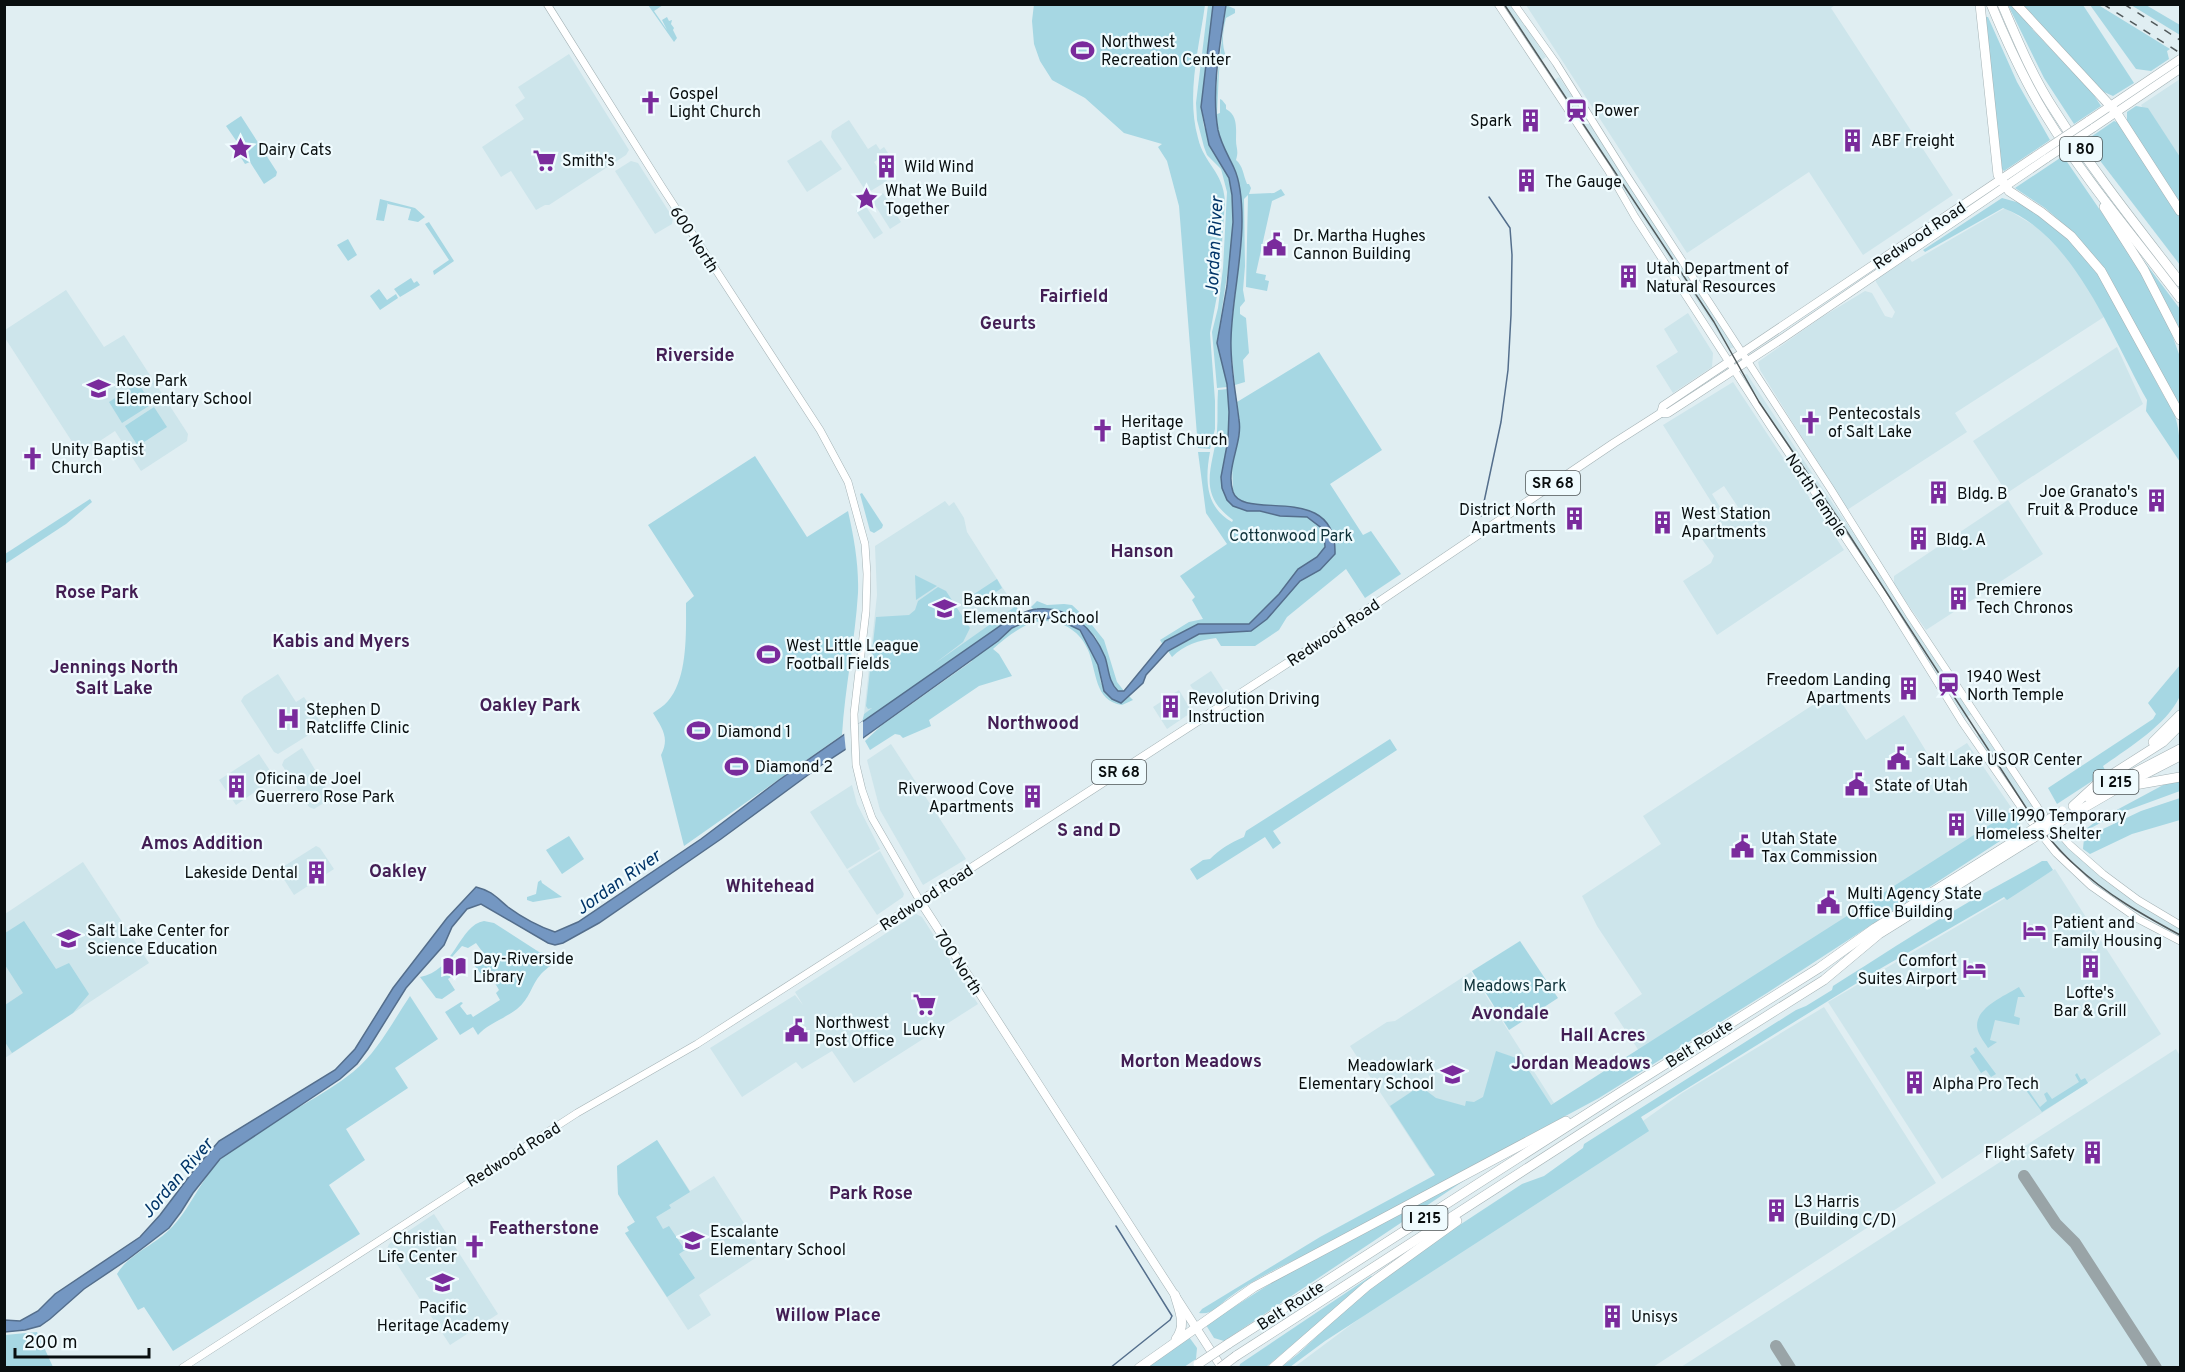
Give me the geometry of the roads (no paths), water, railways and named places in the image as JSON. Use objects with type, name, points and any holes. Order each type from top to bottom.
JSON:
[{"type":"highway","points":[[1980,4],[1996,166],[2003,183],[2010,192],[2058,224],[2089,255],[2113,290],[2179,412]]},
{"type":"highway","name":"I 80","points":[[1990,4],[2014,59],[2047,118],[2077,163],[2181,298]]},
{"type":"highway","name":"I 80","points":[[2001,4],[2054,110],[2087,159],[2181,282]]},
{"type":"highway","points":[[2016,4],[2113,109],[2181,211]]},
{"type":"highway","points":[[2047,118],[2144,270],[2181,340]]},
{"type":"highway","points":[[2087,159],[2181,272]]},
{"type":"highway","points":[[2174,328],[2181,346]]},
{"type":"highway","points":[[2073,806],[2106,775],[2146,748],[2181,715]]},
{"type":"highway","points":[[2097,784],[2144,755],[2181,725]]},
{"type":"highway","points":[[2161,759],[2181,743]]},
{"type":"highway","name":"Belt Route","points":[[2065,814],[2073,806],[2181,749]]},
{"type":"highway","name":"Belt Route","points":[[1196,1366],[1621,1092],[1819,968],[1875,928],[2065,814],[2181,756]]},
{"type":"highway","points":[[2118,788],[2181,776]]},
{"type":"highway","name":"Belt Route","points":[[1221,1368],[1236,1356],[1619,1109],[1824,980],[1879,934],[2024,839]]},
{"type":"highway","points":[[1139,1368],[1254,1287],[1621,1092]]},
{"type":"highway","points":[[1273,1368],[1387,1270],[1536,1170],[1619,1109]]},
{"type":"highway","points":[[1170,1345],[1182,1327],[1174,1295]]},
{"type":"main road","name":"600 North","points":[[547,4],[672,204],[824,437],[844,473]]},
{"type":"main road","name":"North Temple","points":[[1498,4],[1879,588],[1960,720],[2047,842],[2091,886],[2130,914],[2181,941]]},
{"type":"main road","name":"North Temple","points":[[1514,4],[1589,114],[1915,623],[2038,808],[2066,840],[2103,874],[2138,900],[2181,925]]},
{"type":"main road","name":"Redwood Road","points":[[182,1368],[569,1118],[697,1044],[1303,653],[1580,465],[1661,413],[1663,406],[1732,365],[1747,361],[2045,154],[2177,68],[2181,59]]},
{"type":"main road","name":"Redwood Road","points":[[1732,365],[1742,353],[2003,183]]},
{"type":"main road","name":"700 North","points":[[844,473],[865,544],[866,611],[854,726],[854,750],[860,783],[869,811],[920,901],[1221,1368]]},
{"type":"waterway","points":[[1481,516],[1501,422],[1508,370],[1511,315],[1510,228],[1489,197]]},
{"type":"waterway","points":[[1110,1368],[1172,1316],[1116,1226]]},
{"type":"tram line","points":[[1504,4],[1714,322],[1759,402],[1846,530],[2034,820],[2064,855],[2087,876],[2139,912],[2180,935]]},
{"type":"railway","points":[[2103,4],[2180,53]]},
{"type":"railway","points":[[2124,4],[2180,40]]},
{"type":"place","name":"Northwest Recreation Center","points":[[1083,50]]},
{"type":"place","name":"Gospel Light Church","points":[[651,102]]},
{"type":"place","name":"Power","points":[[1576,110]]},
{"type":"place","name":"Spark","points":[[1530,120]]},
{"type":"place","name":"ABF Freight","points":[[1853,140]]},
{"type":"place","name":"Dairy Cats","points":[[240,149]]},
{"type":"place","name":"Smith's","points":[[544,160]]},
{"type":"place","name":"Wild Wind","points":[[886,166]]},
{"type":"place","name":"The Gauge","points":[[1527,181]]},
{"type":"place","name":"What We Build Together","points":[[867,199]]},
{"type":"place","name":"Dr. Martha Hughes Cannon Building","points":[[1275,244]]},
{"type":"place","name":"Utah Department of Natural Resources","points":[[1628,277]]},
{"type":"place","name":"Rose Park Elementary School","points":[[98,389]]},
{"type":"place","name":"Pentecostals of Salt Lake","points":[[1810,422]]},
{"type":"place","name":"Heritage Baptist Church","points":[[1103,430]]},
{"type":"place","name":"Unity Baptist Church","points":[[33,458]]},
{"type":"place","name":"Bldg. B","points":[[1939,493]]},
{"type":"place","name":"Joe Granato's Fruit & Produce","points":[[2156,500]]},
{"type":"place","name":"District North Apartments","points":[[1574,518]]},
{"type":"place","name":"West Station Apartments","points":[[1663,522]]},
{"type":"place","name":"Bldg. A","points":[[1918,539]]},
{"type":"place","name":"Premiere Tech Chronos","points":[[1958,598]]},
{"type":"place","name":"Backman Elementary School","points":[[945,608]]},
{"type":"place","name":"West Little League Football Fields","points":[[768,654]]},
{"type":"place","name":"1940 West North Temple","points":[[1949,685]]},
{"type":"place","name":"Freedom Landing Apartments","points":[[1909,688]]},
{"type":"place","name":"Revolution Driving Instruction","points":[[1170,707]]},
{"type":"place","name":"Stephen D Ratcliffe Clinic","points":[[288,718]]},
{"type":"place","name":"Diamond 1","points":[[699,731]]},
{"type":"place","name":"Salt Lake USOR Center","points":[[1899,759]]},
{"type":"place","name":"Diamond 2","points":[[737,766]]},
{"type":"place","name":"State of Utah","points":[[1856,785]]},
{"type":"place","name":"Oficina de Joel Guerrero Rose Park","points":[[237,787]]},
{"type":"place","name":"Riverwood Cove Apartments","points":[[1032,797]]},
{"type":"place","name":"Ville 1990 Temporary Homeless Shelter","points":[[1957,824]]},
{"type":"place","name":"Utah State Tax Commission","points":[[1743,847]]},
{"type":"place","name":"Lakeside Dental","points":[[316,872]]},
{"type":"place","name":"Multi Agency State Office Building","points":[[1829,902]]},
{"type":"place","name":"Patient and Family Housing","points":[[2035,931]]},
{"type":"place","name":"Salt Lake Center for Science Education","points":[[69,939]]},
{"type":"place","name":"Day-Riverside Library","points":[[455,967]]},
{"type":"place","name":"Lofte's Bar & Grill","points":[[2090,967]]},
{"type":"place","name":"Comfort Suites Airport","points":[[1975,969]]},
{"type":"place","name":"Lucky","points":[[924,1004]]},
{"type":"place","name":"Northwest Post Office","points":[[797,1031]]},
{"type":"place","name":"Meadowlark Elementary School","points":[[1452,1074]]},
{"type":"place","name":"Alpha Pro Tech","points":[[1914,1083]]},
{"type":"place","name":"Flight Safety","points":[[2093,1152]]},
{"type":"place","name":"L3 Harris (Building C/D)","points":[[1776,1210]]},
{"type":"place","name":"Escalante Elementary School","points":[[692,1240]]},
{"type":"place","name":"Christian Life Center","points":[[475,1247]]},
{"type":"place","name":"Pacific Heritage Academy","points":[[443,1282]]},
{"type":"place","name":"Unisys","points":[[1613,1316]]},
{"type":"district","name":"Fairfield","points":[[1074,296]]},
{"type":"district","name":"Geurts","points":[[1008,323]]},
{"type":"district","name":"Riverside","points":[[695,355]]},
{"type":"district","name":"Hanson","points":[[1142,551]]},
{"type":"district","name":"Rose Park","points":[[97,592]]},
{"type":"district","name":"Kabis and Myers","points":[[341,641]]},
{"type":"district","name":"Jennings North Salt Lake","points":[[114,677]]},
{"type":"district","name":"Oakley Park","points":[[530,705]]},
{"type":"district","name":"Northwood","points":[[1033,723]]},
{"type":"district","name":"S and D","points":[[1089,830]]},
{"type":"district","name":"Amos Addition","points":[[202,843]]},
{"type":"district","name":"Oakley","points":[[398,871]]},
{"type":"district","name":"Whitehead","points":[[770,886]]},
{"type":"district","name":"Avondale","points":[[1510,1013]]},
{"type":"district","name":"Hall Acres","points":[[1603,1035]]},
{"type":"district","name":"Morton Meadows","points":[[1191,1061]]},
{"type":"district","name":"Jordan Meadows","points":[[1581,1063]]},
{"type":"district","name":"Park Rose","points":[[871,1193]]},
{"type":"district","name":"Featherstone","points":[[544,1228]]},
{"type":"district","name":"Willow Place","points":[[828,1315]]},
{"type":"water label","name":"Jordan River","points":[[1214,246]]},
{"type":"water label","name":"Jordan River","points":[[618,882]]},
{"type":"water label","name":"Jordan River","points":[[177,1178]]},
{"type":"park label","name":"Cottonwood Park","points":[[1291,535]]},
{"type":"park label","name":"Meadows Park","points":[[1515,985]]}]
